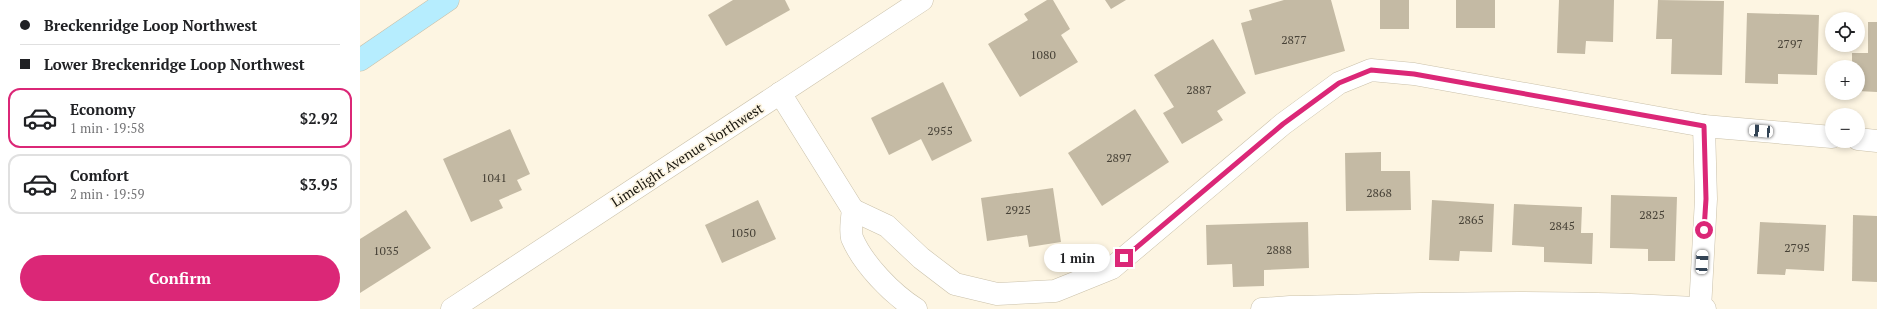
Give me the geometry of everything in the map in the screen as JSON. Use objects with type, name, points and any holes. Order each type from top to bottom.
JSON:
[{"type":"main road","points":[[360,60],[448,0]]},
{"type":"street","name":"Limelight Avenue Northwest","points":[[452,309],[922,0]]},
{"type":"street","points":[[780,93],[853,210],[887,226],[921,258],[955,284],[997,294],[1055,290],[1112,268],[1283,124],[1339,83],[1371,70],[1414,74],[1704,126],[1825,136]]},
{"type":"street","points":[[1700,309],[1706,199],[1704,126]]},
{"type":"street","points":[[1865,140],[1877,141]]},
{"type":"street","points":[[853,210],[852,236],[870,267],[906,302],[916,309]]},
{"type":"street","points":[[1262,309],[1290,307],[1479,303],[1574,303],[1705,309]]},
{"type":"building","points":[[733,0],[785,0],[790,10],[726,46],[708,15]]},
{"type":"building","points":[[1047,0],[1053,0],[1070,29],[1061,35],[1078,62],[1020,97],[988,44],[1028,20],[1024,14]]},
{"type":"building","points":[[1105,0],[1126,0],[1111,9]]},
{"type":"building","points":[[1284,0],[1331,0],[1345,51],[1255,75],[1241,23],[1252,20],[1249,10]]},
{"type":"building","points":[[1380,0],[1409,0],[1409,29],[1380,29]]},
{"type":"building","points":[[1456,0],[1495,0],[1495,28],[1456,28]]},
{"type":"building","points":[[1559,0],[1614,0],[1613,42],[1586,41],[1585,54],[1557,53]]},
{"type":"building","points":[[1658,0],[1724,1],[1722,75],[1671,74],[1672,39],[1656,39]]},
{"type":"building","points":[[1747,13],[1819,15],[1817,75],[1778,74],[1778,84],[1745,83]]},
{"type":"building","points":[[1868,22],[1877,22],[1877,92],[1865,91],[1865,60],[1852,60],[1852,53],[1868,53]]},
{"type":"building","points":[[1213,39],[1246,93],[1217,111],[1223,120],[1182,144],[1163,113],[1174,107],[1154,75]]},
{"type":"building","points":[[943,82],[972,141],[932,161],[921,139],[889,155],[871,118]]},
{"type":"building","points":[[1135,109],[1169,162],[1102,206],[1068,153]]},
{"type":"building","points":[[510,129],[530,174],[517,180],[522,190],[499,200],[503,208],[471,222],[443,159]]},
{"type":"building","points":[[1381,152],[1381,171],[1410,171],[1411,210],[1346,211],[1345,153]]},
{"type":"building","points":[[1053,188],[1061,242],[1029,247],[1027,235],[987,241],[981,198]]},
{"type":"building","points":[[1611,195],[1677,197],[1675,261],[1648,261],[1648,249],[1610,248]]},
{"type":"building","points":[[758,200],[776,239],[722,263],[705,225]]},
{"type":"building","points":[[1432,200],[1494,204],[1492,252],[1460,251],[1459,261],[1429,260]]},
{"type":"building","points":[[1514,204],[1582,207],[1581,233],[1593,233],[1592,264],[1544,262],[1544,247],[1512,245]]},
{"type":"building","points":[[406,210],[431,248],[360,293],[360,239]]},
{"type":"building","points":[[1853,215],[1877,216],[1877,282],[1852,281]]},
{"type":"building","points":[[1308,222],[1309,268],[1264,270],[1264,286],[1233,287],[1232,264],[1207,265],[1206,225]]},
{"type":"building","points":[[1760,222],[1826,225],[1824,271],[1786,269],[1785,275],[1757,274]]},
{"type":"route","points":[[1124,258],[1283,124],[1339,83],[1371,70],[1414,74],[1704,126],[1706,199],[1704,230]]}]
